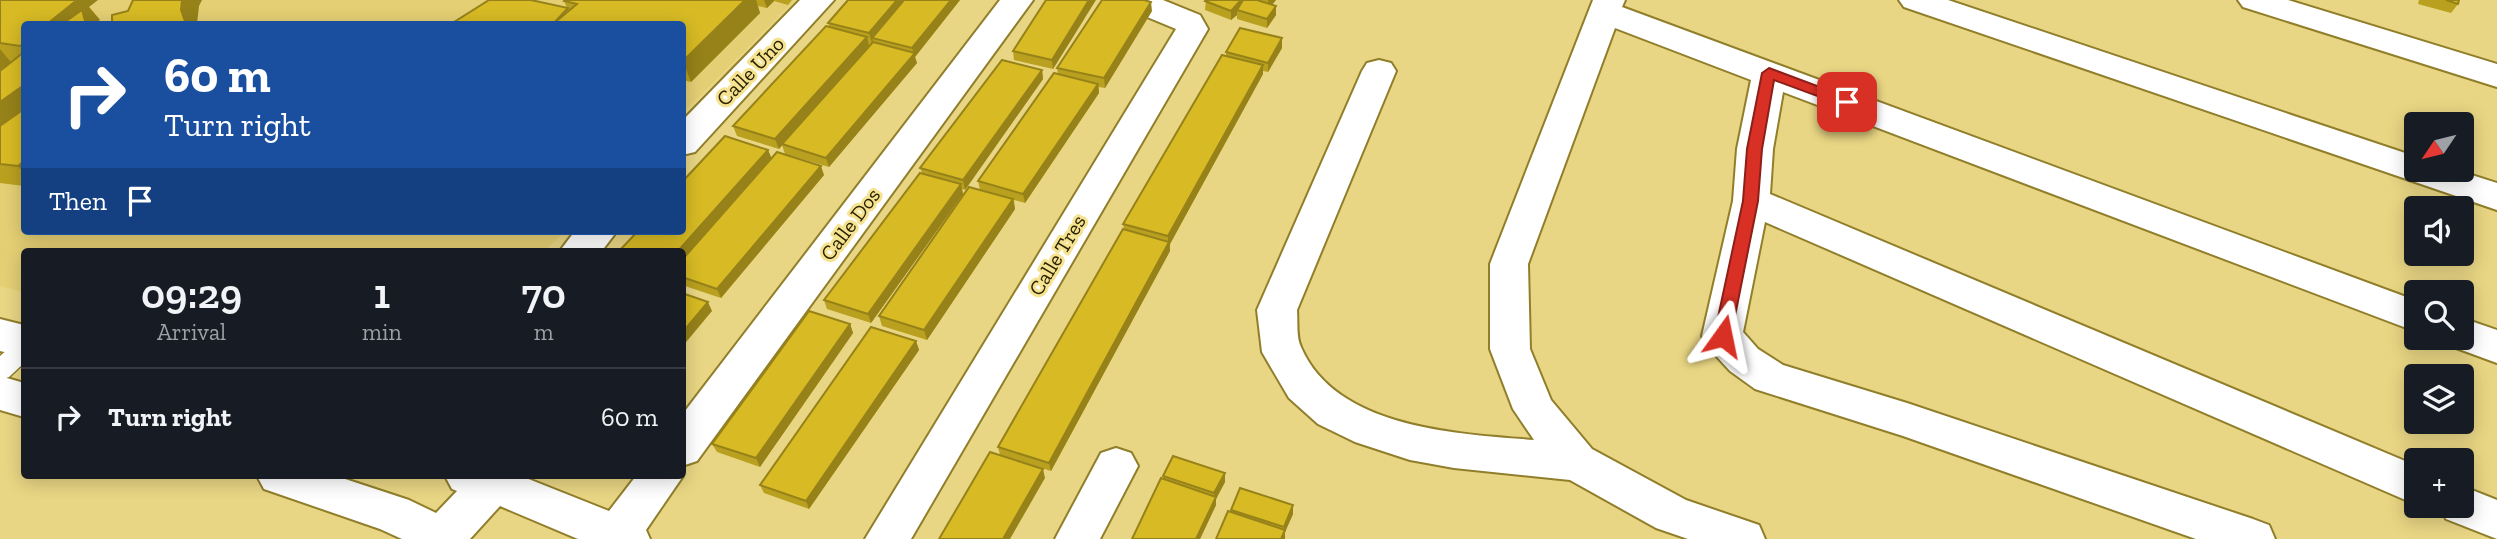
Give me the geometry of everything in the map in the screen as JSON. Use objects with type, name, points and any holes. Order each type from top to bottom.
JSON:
[{"type":"street","name":"Calle Uno","points":[[686,138],[818,0]]},
{"type":"street","name":"Calle Dos","points":[[686,443],[1017,0]]},
{"type":"street","name":"Calle Tres","points":[[887,539],[1192,29],[1188,22],[1134,0]]},
{"type":"street","points":[[1915,0],[2497,197]]},
{"type":"street","points":[[2254,0],[2497,76]]},
{"type":"street","points":[[1743,539],[1672,514],[1577,462],[1534,409],[1510,349],[1509,264],[1606,6],[1769,73],[2404,312]]},
{"type":"street","points":[[1378,71],[1278,310],[1280,350],[1300,384],[1349,423],[1419,445],[1577,462]]},
{"type":"street","points":[[1769,73],[1755,149],[1751,201],[1723,336],[1744,360],[1770,377],[1906,420],[2253,539]]},
{"type":"street","points":[[1751,201],[2404,480]]},
{"type":"street","points":[[582,248],[594,235]]},
{"type":"street","points":[[0,335],[21,340]]},
{"type":"street","points":[[2474,338],[2497,347]]},
{"type":"street","points":[[0,393],[21,399]]},
{"type":"street","points":[[1077,539],[1116,466]]},
{"type":"street","points":[[300,479],[356,487],[393,514],[443,538],[480,480],[623,536],[659,479]]},
{"type":"street","points":[[2474,510],[2497,520]]},
{"type":"lane","points":[[0,370],[21,352]]},
{"type":"shaded area","points":[[0,0],[795,0],[780,15],[770,13],[779,16],[686,110],[686,21],[21,21],[21,235],[561,235],[548,248],[21,248],[21,291],[0,286]]},
{"type":"building","points":[[0,0],[77,0],[51,21],[21,21],[20,46],[0,43]]},
{"type":"building","points":[[133,0],[182,0],[181,10],[185,21],[112,21],[112,15],[128,11]]},
{"type":"building","points":[[489,0],[531,0],[568,8],[556,21],[456,21]]},
{"type":"building","points":[[745,0],[686,58],[686,21],[557,21],[577,4],[564,1]]},
{"type":"building","points":[[848,0],[897,0],[869,33],[828,23]]},
{"type":"building","points":[[904,0],[951,0],[912,48],[872,38]]},
{"type":"building","points":[[1046,0],[1089,0],[1052,60],[1013,51]]},
{"type":"building","points":[[1102,0],[1151,2],[1104,78],[1057,68]]},
{"type":"building","points":[[1206,0],[1241,0],[1231,11]]},
{"type":"building","points":[[1243,0],[1257,0],[1276,6],[1267,19],[1237,10]]},
{"type":"building","points":[[82,10],[85,21],[66,21]]},
{"type":"building","points":[[826,26],[867,37],[775,139],[733,126]]},
{"type":"building","points":[[1240,28],[1282,38],[1268,63],[1226,52]]},
{"type":"building","points":[[873,42],[915,53],[826,158],[782,144]]},
{"type":"building","points":[[21,54],[21,87],[0,102],[0,71]]},
{"type":"building","points":[[1222,55],[1263,65],[1168,236],[1123,224]]},
{"type":"building","points":[[1002,60],[1042,70],[963,180],[920,168]]},
{"type":"building","points":[[1054,73],[1098,84],[1023,194],[978,181]]},
{"type":"building","points":[[21,111],[21,164],[18,166],[0,164],[0,126]]},
{"type":"building","points":[[725,136],[768,150],[681,248],[622,248],[634,235],[686,235],[686,178]]},
{"type":"building","points":[[777,152],[821,166],[717,289],[686,278],[686,255]]},
{"type":"building","points":[[920,173],[961,184],[868,314],[824,300]]},
{"type":"building","points":[[969,187],[1013,199],[924,330],[879,316]]},
{"type":"building","points":[[1123,229],[1169,242],[1049,463],[998,447]]},
{"type":"building","points":[[686,294],[708,302],[686,328]]},
{"type":"building","points":[[809,311],[850,324],[756,458],[712,444]]},
{"type":"building","points":[[871,327],[916,341],[806,501],[760,485]]},
{"type":"building","points":[[990,452],[1043,469],[1003,539],[939,539]]},
{"type":"building","points":[[1173,456],[1225,473],[1214,493],[1163,476]]},
{"type":"building","points":[[1161,478],[1216,497],[1196,539],[1132,539]]},
{"type":"building","points":[[1240,488],[1293,505],[1284,527],[1231,510]]},
{"type":"building","points":[[1228,511],[1285,530],[1281,539],[1216,539]]},
{"type":"route","points":[[1723,336],[1751,201],[1755,149],[1769,73],[1847,102]]}]
